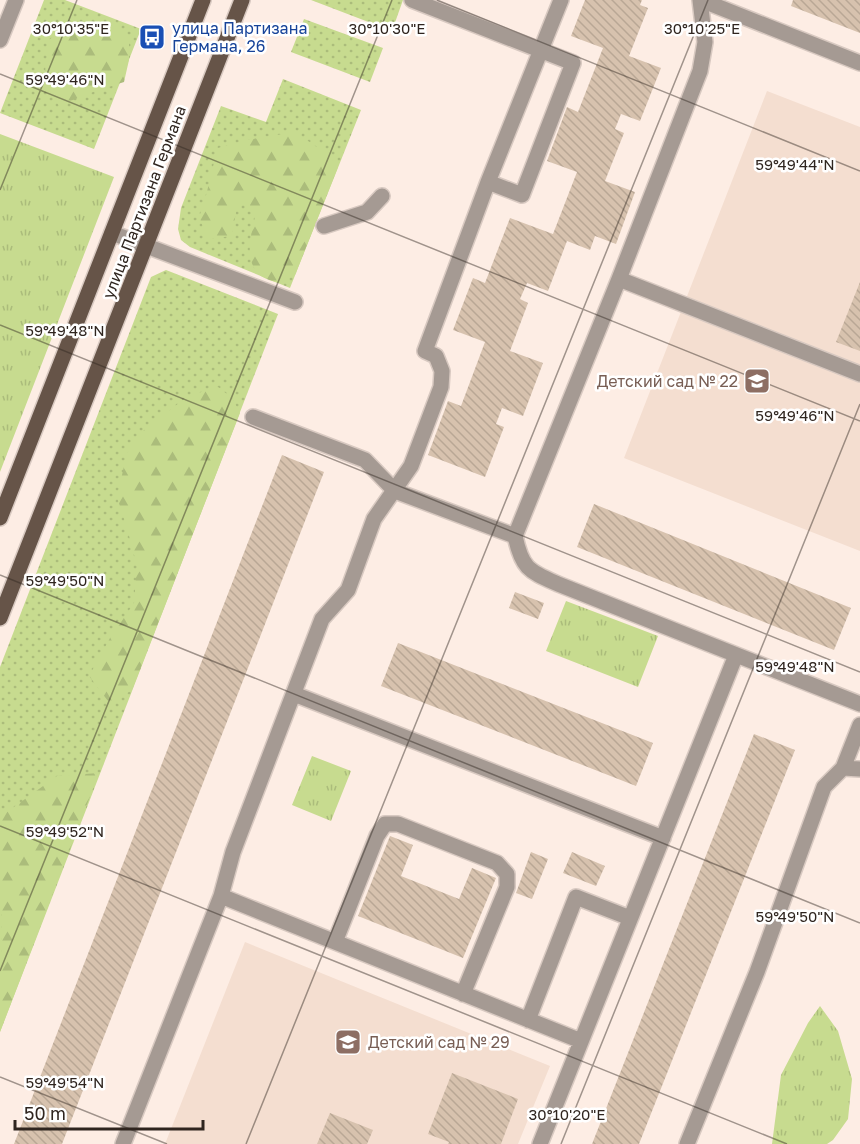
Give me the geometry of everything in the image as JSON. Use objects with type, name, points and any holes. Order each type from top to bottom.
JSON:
[{"type":"main road","name":"улица Партизана Германа","points":[[0,518],[203,0]]},
{"type":"main road","name":"улица Партизана Германа","points":[[0,618],[242,0]]},
{"type":"lane","points":[[0,40],[16,0]]},
{"type":"lane","points":[[412,0],[573,63],[522,195],[488,182]]},
{"type":"lane","points":[[123,1144],[221,896],[233,852],[322,619],[348,590],[375,519],[411,466],[441,387],[442,371],[436,356],[425,351],[488,182],[561,0]]},
{"type":"lane","points":[[860,63],[700,0],[705,42],[700,71],[515,536],[519,557],[532,572],[860,704]]},
{"type":"lane","points":[[324,226],[367,212],[382,196]]},
{"type":"lane","points":[[112,233],[295,302]]},
{"type":"lane","points":[[619,279],[860,374]]},
{"type":"lane","points":[[253,417],[365,460],[395,491],[515,536]]},
{"type":"lane","points":[[540,1144],[736,656]]},
{"type":"lane","points":[[294,694],[663,838]]},
{"type":"lane","points":[[687,1144],[757,972],[824,787],[843,768],[860,725]]},
{"type":"lane","points":[[843,768],[860,769]]},
{"type":"lane","points":[[334,942],[377,836],[385,824],[398,824],[497,863],[507,874],[507,887],[463,994]]},
{"type":"lane","points":[[221,896],[580,1041]]},
{"type":"lane","points":[[528,1020],[576,897],[630,918]]},
{"type":"shaded area","name":"Детский сад № 22","points":[[767,91],[860,127],[860,551],[624,458]]},
{"type":"shaded area","name":"Детский сад № 29","points":[[245,942],[550,1066],[518,1144],[165,1144]]},
{"type":"green space","points":[[44,0],[65,0],[141,29],[94,149],[0,113]]},
{"type":"green space","points":[[311,0],[403,0],[392,31]]},
{"type":"green space","points":[[304,19],[383,48],[370,82],[291,52]]},
{"type":"green space","points":[[84,22],[113,26],[129,39],[129,60],[124,82],[59,106],[44,79],[49,40],[67,24]]},
{"type":"green space","points":[[283,79],[361,110],[290,288],[190,247],[181,240],[178,229],[181,208],[221,106],[266,122]]},
{"type":"green space","points":[[295,132],[324,152],[338,167],[295,275],[278,283],[261,276],[255,270],[250,246],[256,212],[241,196],[232,236],[208,239],[199,217],[218,148],[247,140]]},
{"type":"green space","points":[[0,134],[114,177],[0,472]]},
{"type":"green space","points":[[166,270],[278,314],[0,1032],[0,667],[151,277]]},
{"type":"green space","points":[[218,387],[232,398],[240,413],[132,690],[116,700],[108,701],[89,676],[109,640],[134,603],[137,566],[117,497],[127,453],[144,430],[188,396]]},
{"type":"green space","points":[[566,601],[658,636],[638,687],[546,651]]},
{"type":"green space","points":[[312,756],[351,771],[331,821],[292,805]]},
{"type":"green space","points":[[99,773],[0,1032],[2,907],[0,904],[0,817],[57,776]]},
{"type":"green space","points":[[820,1006],[838,1031],[852,1079],[848,1119],[833,1140],[827,1144],[772,1144],[781,1075],[808,1023]]},
{"type":"building","points":[[585,0],[642,0],[640,5],[648,8],[629,56],[661,68],[640,121],[621,114],[615,129],[624,133],[605,181],[635,192],[616,244],[595,236],[590,250],[567,241],[548,291],[527,283],[520,299],[528,303],[510,351],[543,363],[523,416],[502,408],[496,424],[504,427],[485,477],[428,455],[448,401],[461,406],[485,342],[453,330],[473,278],[485,283],[510,218],[553,234],[577,172],[547,161],[567,107],[578,112],[603,48],[571,36]]},
{"type":"building","points":[[793,0],[860,0],[860,33],[791,6]]},
{"type":"building","points":[[860,282],[860,351],[836,342]]},
{"type":"building","points":[[282,455],[324,472],[246,673],[62,1144],[14,1144]]},
{"type":"building","points":[[594,504],[851,608],[834,650],[577,547]]},
{"type":"building","points":[[515,592],[544,603],[538,619],[509,608]]},
{"type":"building","points":[[398,643],[653,743],[636,786],[381,686]]},
{"type":"building","points":[[754,734],[795,750],[639,1144],[592,1144]]},
{"type":"building","points":[[390,836],[413,845],[401,876],[459,899],[472,868],[496,878],[463,958],[358,916]]},
{"type":"building","points":[[531,852],[548,859],[532,899],[516,893]]},
{"type":"building","points":[[572,852],[605,866],[596,886],[563,873]]},
{"type":"building","points":[[452,1073],[518,1099],[501,1144],[448,1144],[449,1142],[428,1134]]},
{"type":"building","points":[[330,1113],[373,1130],[367,1144],[317,1144]]},
{"type":"place","name":"улица Партизана Германа, 26","points":[[152,37]]},
{"type":"place","name":"Детский сад № 22","points":[[757,381]]},
{"type":"place","name":"Детский сад № 29","points":[[348,1042]]}]
